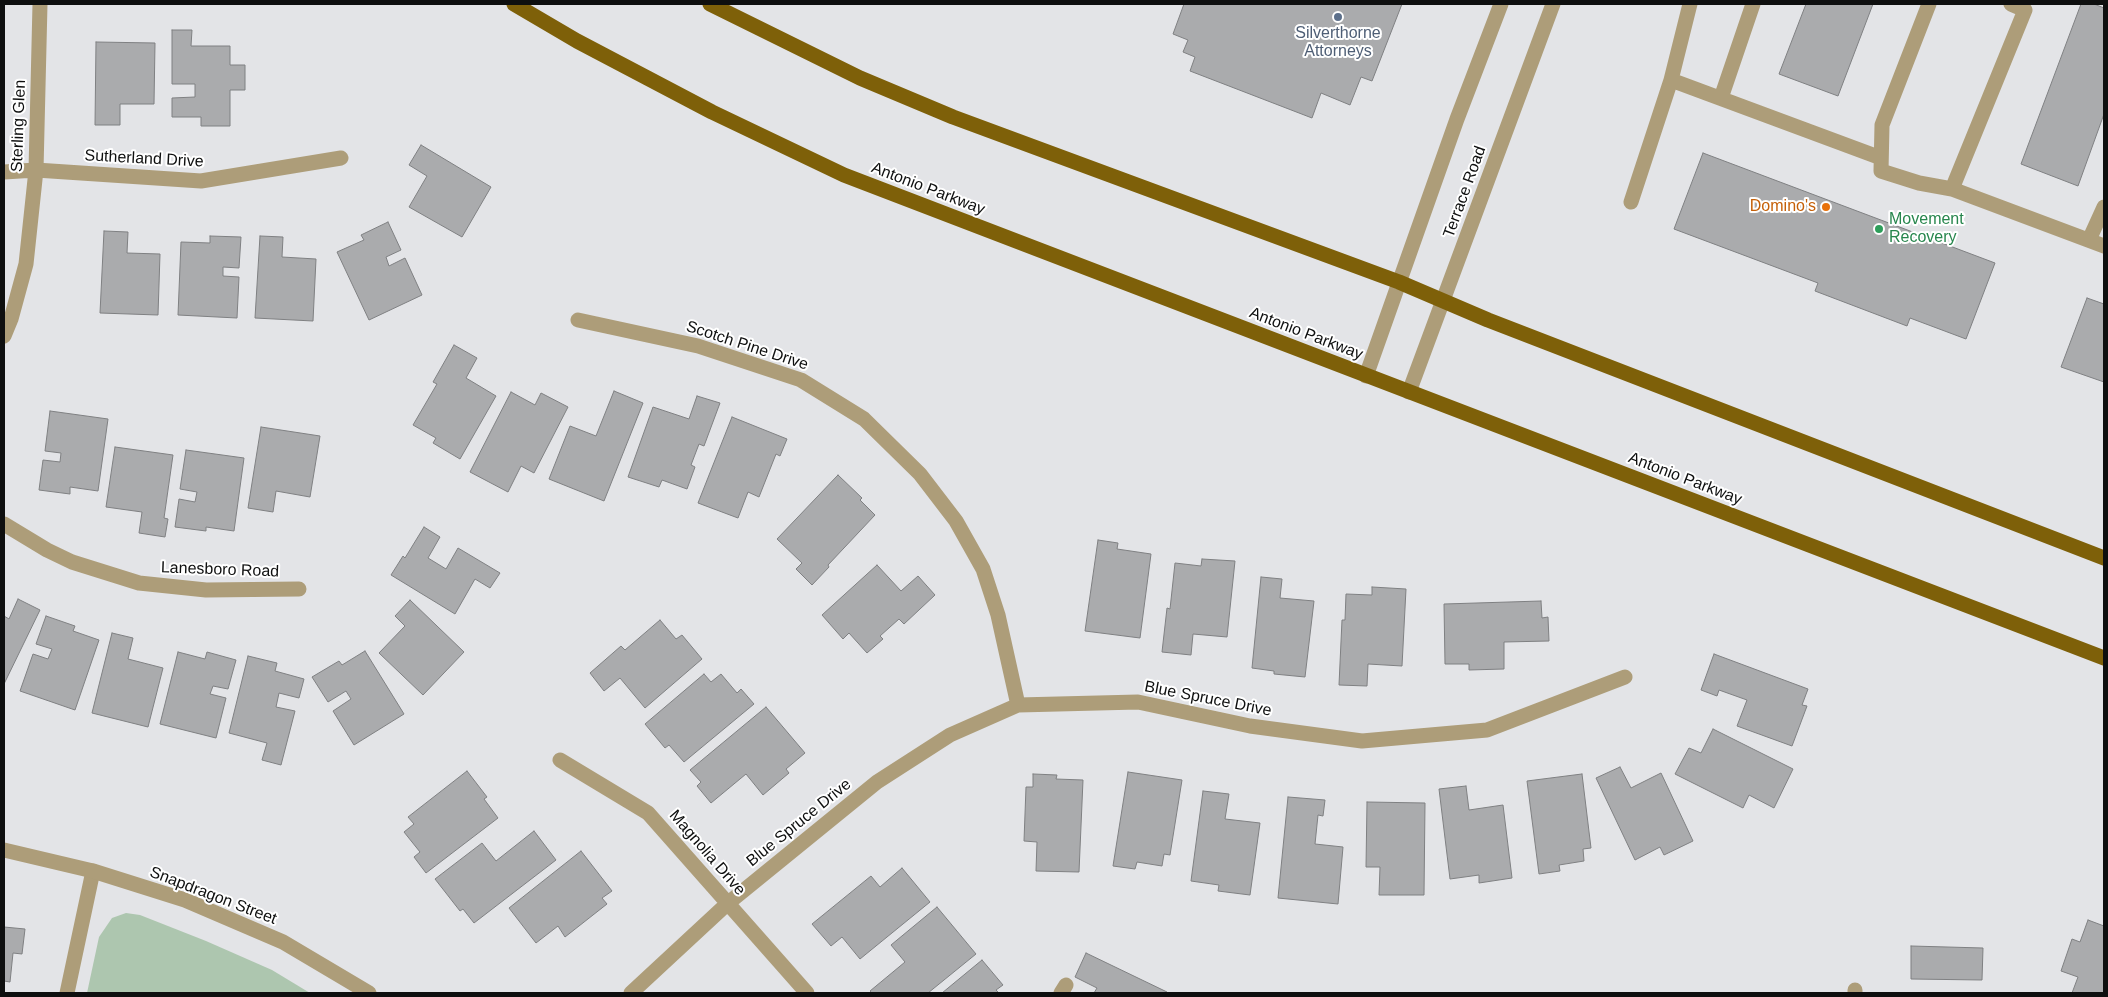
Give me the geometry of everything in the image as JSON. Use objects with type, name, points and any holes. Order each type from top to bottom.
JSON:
[{"type":"main road","name":"Antonio Parkway","points":[[514,4],[577,41],[712,112],[844,175],[2104,658]]},
{"type":"main road","points":[[710,4],[860,78],[953,117],[1399,282],[1488,320],[2104,558]]},
{"type":"street","name":"Sterling Glen","points":[[4,336],[11,319],[26,264],[36,170],[40,4]]},
{"type":"street","name":"Terrace Road","points":[[1366,376],[1457,119],[1501,4]]},
{"type":"street","name":"Terrace Road","points":[[1409,392],[1553,4]]},
{"type":"street","points":[[1631,202],[1671,80],[1690,4]]},
{"type":"street","points":[[1721,98],[1754,4]]},
{"type":"street","points":[[1929,4],[1882,125],[1881,171],[1919,183],[1952,190],[2104,246]]},
{"type":"street","points":[[1952,190],[2025,10],[2011,4]]},
{"type":"street","points":[[1671,80],[1881,158]]},
{"type":"street","name":"Sutherland Drive","points":[[4,172],[36,170],[201,181],[341,158]]},
{"type":"street","points":[[2089,240],[2104,207]]},
{"type":"street","name":"Scotch Pine Drive","points":[[578,320],[698,346],[801,380],[864,418],[920,474],[956,521],[983,569],[998,615],[1018,705]]},
{"type":"street","name":"Lanesboro Road","points":[[4,524],[47,550],[72,562],[139,583],[206,590],[300,588]]},
{"type":"street","name":"Blue Spruce Drive","points":[[631,993],[727,904],[877,782],[950,735],[1018,705],[1138,702],[1250,726],[1362,741],[1487,730],[1626,677]]},
{"type":"street","name":"Magnolia Drive","points":[[560,760],[648,813],[807,993]]},
{"type":"street","name":"Snapdragon Street","points":[[4,850],[93,871],[185,900],[283,942],[370,993]]},
{"type":"street","points":[[67,993],[93,871]]},
{"type":"green space","points":[[126,913],[140,915],[206,941],[272,970],[310,993],[87,993],[99,937],[112,918]]},
{"type":"building","points":[[1184,4],[1402,4],[1372,81],[1361,77],[1350,105],[1321,93],[1312,118],[1190,71],[1195,57],[1183,52],[1188,40],[1173,34]]},
{"type":"building","points":[[1806,4],[1873,4],[1838,96],[1779,74]]},
{"type":"building","points":[[2081,4],[2094,4],[2104,8],[2104,114],[2078,186],[2021,164]]},
{"type":"building","points":[[172,30],[192,30],[191,46],[230,46],[230,65],[245,65],[245,90],[230,90],[230,126],[201,126],[201,117],[172,117],[172,98],[195,97],[195,84],[172,84]]},
{"type":"building","points":[[96,42],[155,43],[154,104],[120,104],[120,125],[95,125]]},
{"type":"building","points":[[421,145],[491,187],[462,237],[409,207],[427,176],[409,165]]},
{"type":"building","points":[[1703,153],[1995,263],[1966,339],[1910,318],[1907,326],[1815,291],[1818,283],[1674,229]]},
{"type":"building","points":[[388,222],[401,250],[386,257],[389,266],[405,258],[422,295],[369,320],[337,252],[364,240],[361,235]]},
{"type":"building","points":[[104,231],[128,232],[127,253],[160,254],[158,315],[100,313]]},
{"type":"building","points":[[210,236],[241,237],[239,268],[223,267],[223,276],[239,277],[237,318],[178,315],[181,242],[210,243]]},
{"type":"building","points":[[260,236],[283,237],[282,257],[316,259],[313,321],[255,318]]},
{"type":"building","points":[[2087,298],[2104,304],[2104,382],[2061,367]]},
{"type":"building","points":[[454,345],[477,358],[466,378],[496,396],[460,459],[433,443],[436,438],[413,425],[437,384],[433,382]]},
{"type":"building","points":[[614,391],[643,403],[604,501],[549,479],[570,426],[596,436]]},
{"type":"building","points":[[511,392],[535,405],[541,393],[568,407],[534,473],[521,466],[508,492],[470,472]]},
{"type":"building","points":[[697,396],[720,403],[704,446],[699,444],[691,465],[695,467],[687,489],[662,480],[659,487],[628,477],[653,407],[689,419]]},
{"type":"building","points":[[50,411],[108,419],[98,491],[70,487],[70,494],[39,490],[43,460],[60,462],[61,453],[45,451]]},
{"type":"building","points":[[732,417],[787,439],[780,456],[776,454],[759,497],[748,492],[738,518],[698,503]]},
{"type":"building","points":[[261,427],[320,436],[310,497],[276,491],[273,512],[248,508]]},
{"type":"building","points":[[115,447],[173,455],[164,518],[168,519],[165,537],[139,533],[142,512],[106,507]]},
{"type":"building","points":[[186,450],[244,458],[234,531],[206,527],[206,531],[175,527],[179,499],[195,502],[197,492],[180,489]]},
{"type":"building","points":[[838,475],[862,498],[860,500],[875,515],[812,585],[796,569],[802,563],[777,539]]},
{"type":"building","points":[[424,527],[440,537],[428,558],[446,569],[458,548],[500,573],[490,588],[475,579],[455,614],[391,575],[403,556],[405,558]]},
{"type":"building","points":[[1098,540],[1118,543],[1117,549],[1151,554],[1140,638],[1085,631]]},
{"type":"building","points":[[1202,559],[1235,561],[1227,637],[1193,634],[1191,655],[1162,652],[1167,608],[1170,609],[1175,563],[1201,566]]},
{"type":"building","points":[[877,565],[901,591],[918,576],[935,595],[904,624],[899,619],[880,636],[883,639],[867,653],[849,633],[843,639],[822,615]]},
{"type":"building","points":[[1261,577],[1282,579],[1280,598],[1314,601],[1305,677],[1274,674],[1274,671],[1252,668]]},
{"type":"building","points":[[1372,587],[1406,589],[1402,666],[1368,664],[1367,686],[1339,685],[1342,620],[1345,620],[1346,594],[1372,595]]},
{"type":"building","points":[[18,599],[40,610],[4,684],[4,616],[9,619]]},
{"type":"building","points":[[410,600],[464,652],[423,695],[379,653],[405,626],[395,616]]},
{"type":"building","points":[[1541,601],[1542,618],[1548,617],[1549,641],[1504,642],[1504,669],[1469,670],[1469,664],[1445,664],[1444,604]]},
{"type":"building","points":[[46,616],[75,626],[73,631],[99,640],[75,710],[20,691],[33,654],[48,659],[52,649],[36,644]]},
{"type":"building","points":[[660,620],[676,639],[682,635],[702,659],[645,708],[620,678],[604,691],[590,673],[621,646],[625,650]]},
{"type":"building","points":[[112,633],[133,638],[128,659],[163,668],[148,727],[92,713]]},
{"type":"building","points":[[365,651],[404,714],[354,745],[333,711],[351,699],[346,691],[328,702],[312,677],[339,661],[342,665]]},
{"type":"building","points":[[178,652],[205,659],[207,652],[236,660],[228,689],[213,686],[210,694],[226,698],[216,738],[160,724]]},
{"type":"building","points":[[1714,654],[1808,689],[1802,705],[1807,706],[1792,746],[1737,726],[1747,700],[1719,690],[1717,696],[1701,690]]},
{"type":"building","points":[[248,656],[277,663],[275,671],[304,679],[299,698],[279,693],[276,707],[295,711],[281,765],[262,760],[267,743],[229,733]]},
{"type":"building","points":[[704,674],[711,682],[721,674],[737,693],[741,689],[754,704],[684,762],[669,745],[665,748],[645,724]]},
{"type":"building","points":[[766,707],[805,753],[786,769],[789,773],[763,795],[746,774],[711,803],[697,786],[701,782],[690,770]]},
{"type":"building","points":[[1713,729],[1793,769],[1774,808],[1749,795],[1743,808],[1675,774],[1689,748],[1701,753]]},
{"type":"building","points":[[1620,767],[1631,788],[1661,773],[1693,841],[1664,855],[1660,847],[1635,860],[1596,778]]},
{"type":"building","points":[[467,771],[487,797],[484,799],[498,818],[426,873],[414,857],[420,852],[404,832],[414,824],[408,817]]},
{"type":"building","points":[[1128,772],[1182,780],[1170,855],[1164,854],[1162,866],[1137,862],[1135,869],[1113,866]]},
{"type":"building","points":[[1033,774],[1057,775],[1056,779],[1083,780],[1079,872],[1036,871],[1037,842],[1024,841],[1026,787],[1033,787]]},
{"type":"building","points":[[1582,774],[1591,848],[1583,849],[1584,861],[1559,865],[1560,871],[1539,874],[1527,781]]},
{"type":"building","points":[[1466,786],[1469,810],[1503,805],[1512,878],[1479,883],[1479,875],[1450,879],[1439,789]]},
{"type":"building","points":[[1203,791],[1229,794],[1225,819],[1260,823],[1250,895],[1218,891],[1219,885],[1191,881]]},
{"type":"building","points":[[1288,797],[1325,800],[1323,816],[1318,815],[1315,844],[1343,847],[1338,904],[1278,898]]},
{"type":"building","points":[[1367,802],[1425,803],[1424,895],[1379,895],[1380,867],[1366,867]]},
{"type":"building","points":[[534,831],[556,860],[474,923],[463,909],[460,911],[435,879],[482,843],[496,861]]},
{"type":"building","points":[[581,851],[612,891],[602,898],[607,904],[565,937],[558,926],[536,943],[509,908]]},
{"type":"building","points":[[902,868],[930,902],[860,959],[842,937],[831,946],[812,924],[871,876],[880,887]]},
{"type":"building","points":[[937,907],[976,954],[928,993],[872,993],[870,991],[905,962],[891,945]]},
{"type":"building","points":[[2088,920],[2104,926],[2104,993],[2072,993],[2078,977],[2061,971],[2072,939],[2080,942]]},
{"type":"building","points":[[4,927],[25,929],[22,954],[13,953],[10,982],[4,981]]},
{"type":"building","points":[[1911,946],[1983,948],[1982,980],[1911,979]]},
{"type":"building","points":[[1086,953],[1167,993],[1094,993],[1097,988],[1075,977]]},
{"type":"building","points":[[982,960],[1003,985],[996,990],[999,993],[942,993]]},
{"type":"place","name":"Silverthorne Attorneys","points":[[1338,17]]},
{"type":"place","name":"Domino's","points":[[1826,207]]},
{"type":"place","name":"Movement Recovery","points":[[1879,229]]}]
